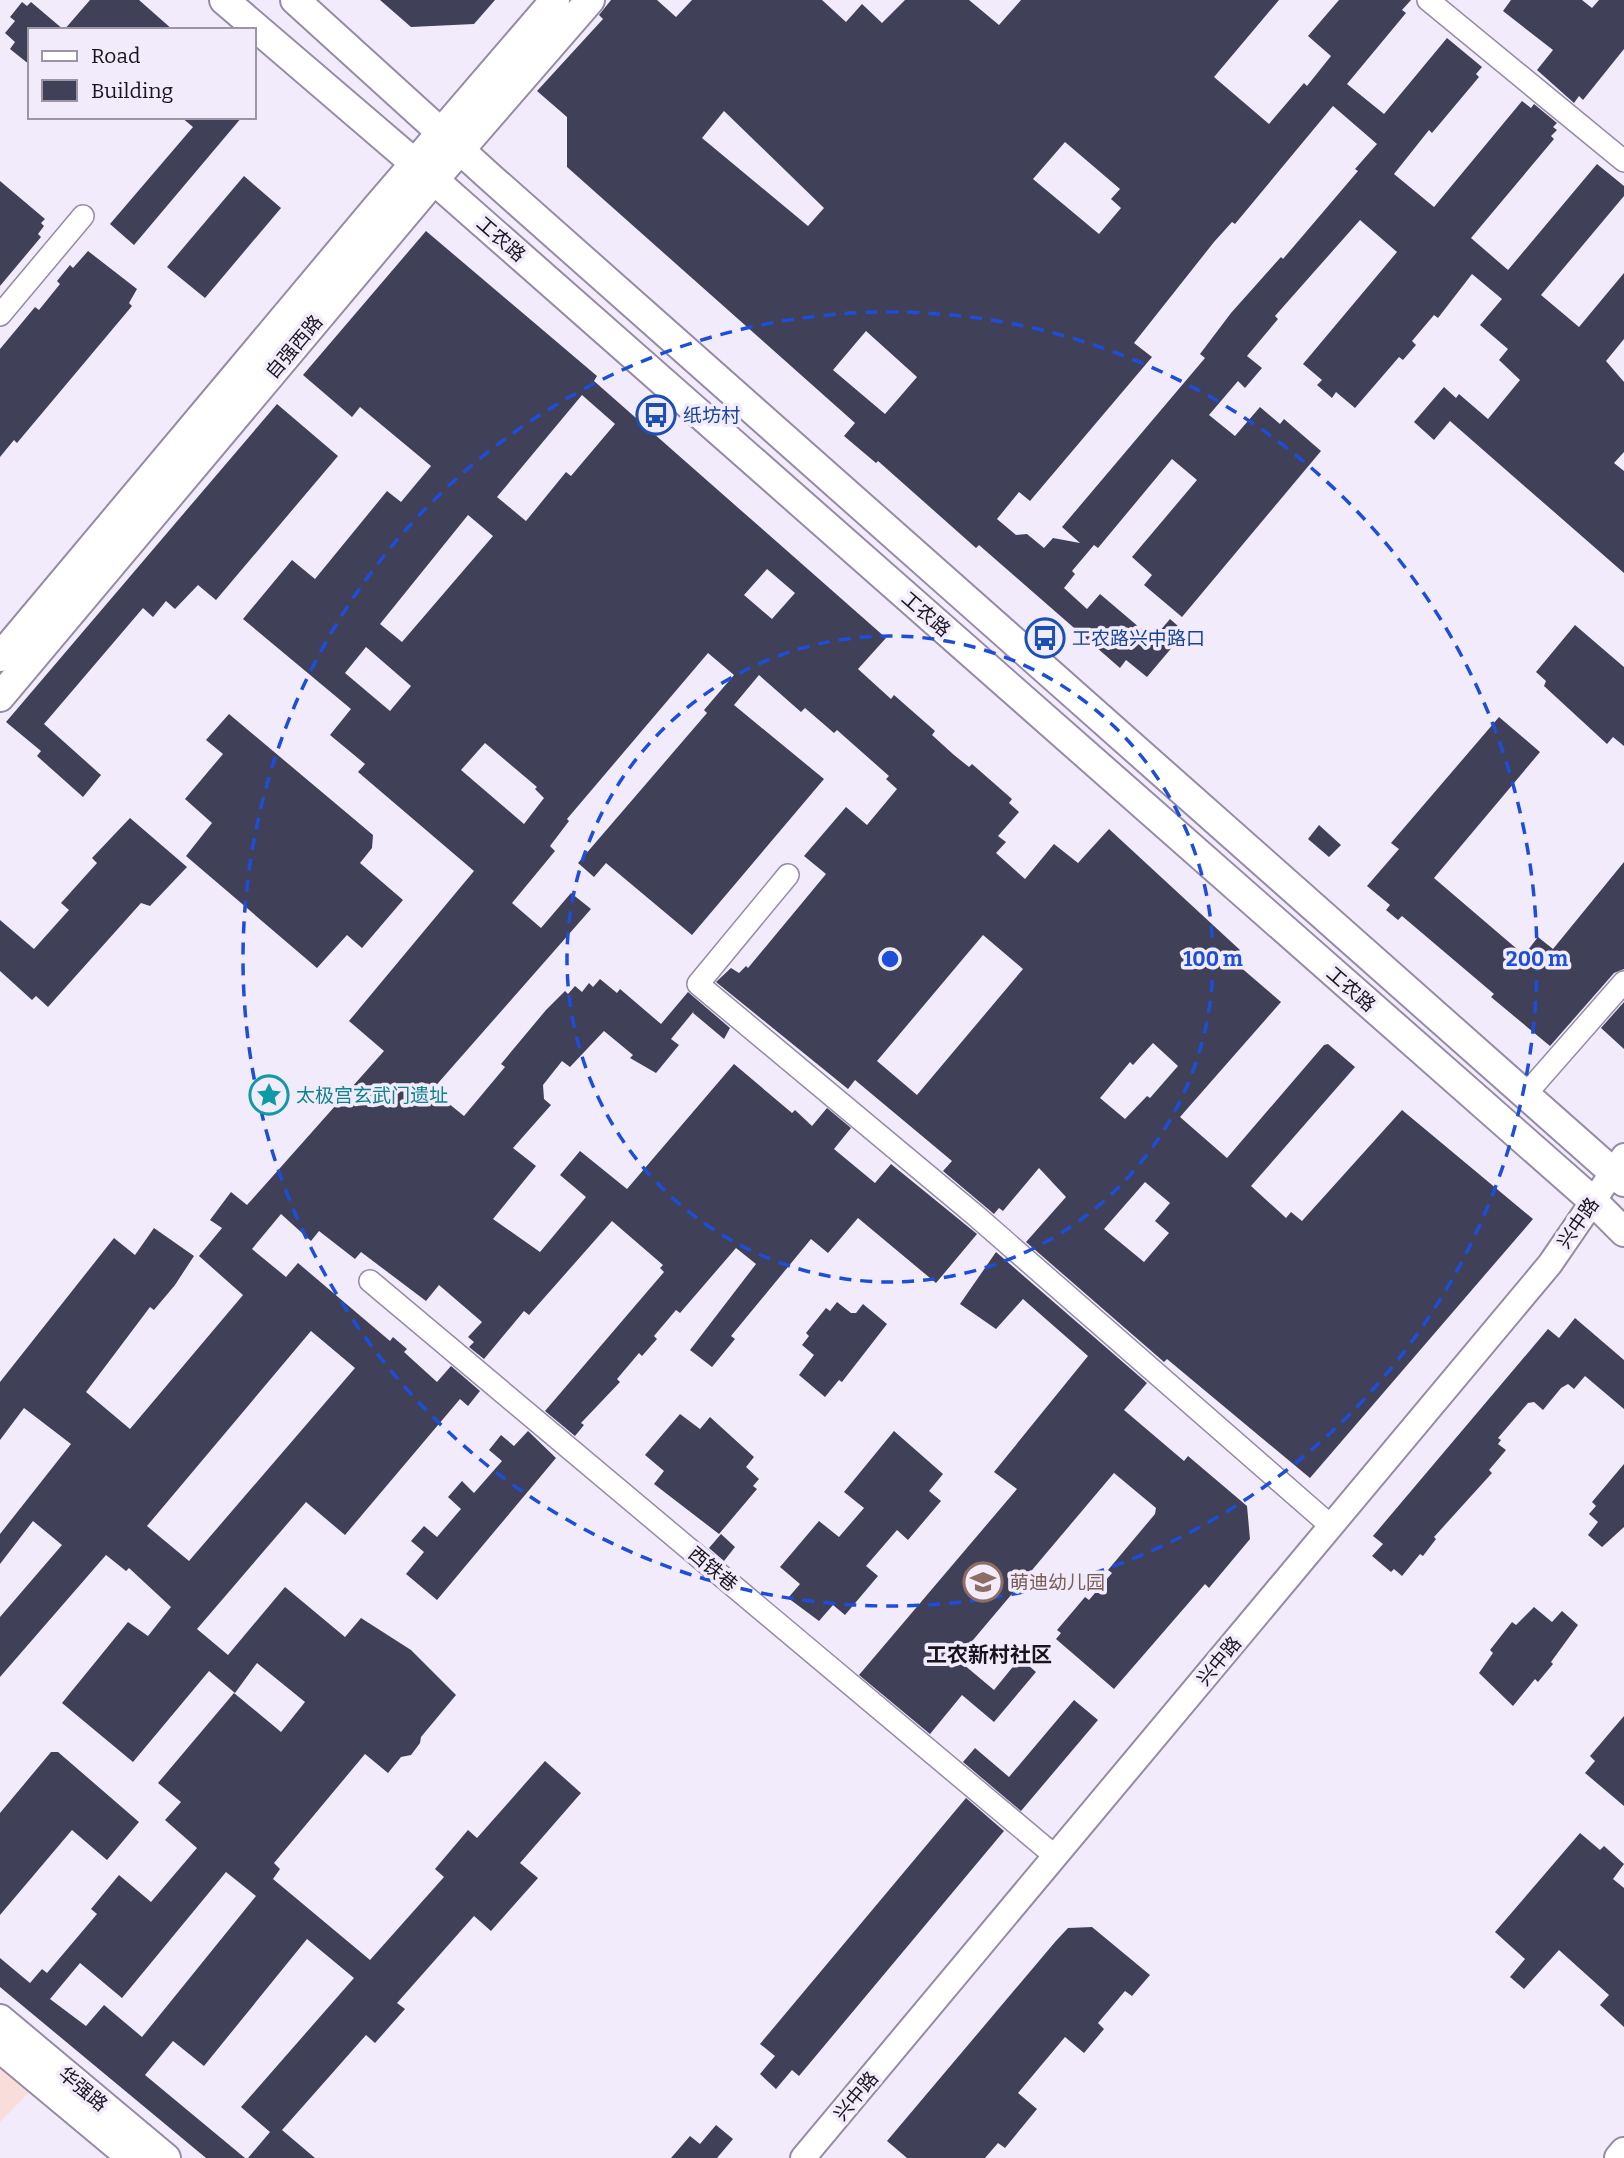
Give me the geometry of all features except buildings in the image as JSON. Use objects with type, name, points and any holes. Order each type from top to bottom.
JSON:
[{"type":"main road","name":"工农路","points":[[224,0],[424,172],[1593,1201],[1624,1232]]},
{"type":"main road","name":"工农路","points":[[295,0],[461,151],[1525,1095],[1620,1170]]},
{"type":"main road","name":"自强西路","points":[[0,697],[424,172],[440,132],[555,0]]},
{"type":"main road","name":"自强西路","points":[[0,657],[424,172],[461,151],[590,0]]},
{"type":"main road","name":"华强路","points":[[0,2020],[166,2158]]},
{"type":"main road","name":"华强路","points":[[0,2048],[132,2158]]},
{"type":"main road","points":[[1619,2158],[1624,2152]]},
{"type":"street","points":[[1428,0],[1624,161]]},
{"type":"street","points":[[0,315],[83,216]]},
{"type":"street","points":[[788,875],[698,984],[975,1214],[1331,1526]]},
{"type":"street","points":[[1525,1095],[1624,982]]},
{"type":"street","name":"兴中路","points":[[803,2158],[1549,1264],[1593,1201],[1620,1170]]},
{"type":"street","name":"西铁巷","points":[[370,1281],[1055,1856]]},
{"type":"shaded area","points":[[0,2062],[33,2088],[0,2122]]},
{"type":"place","name":"纸坊村","points":[[656,415]]},
{"type":"place","name":"工农路兴中路口","points":[[1045,638]]},
{"type":"place","name":"太极宫玄武门遗址","points":[[269,1095]]},
{"type":"place","name":"萌迪幼儿园","points":[[983,1582]]},
{"type":"district","name":"工农新村社区","points":[[989,1655]]}]
